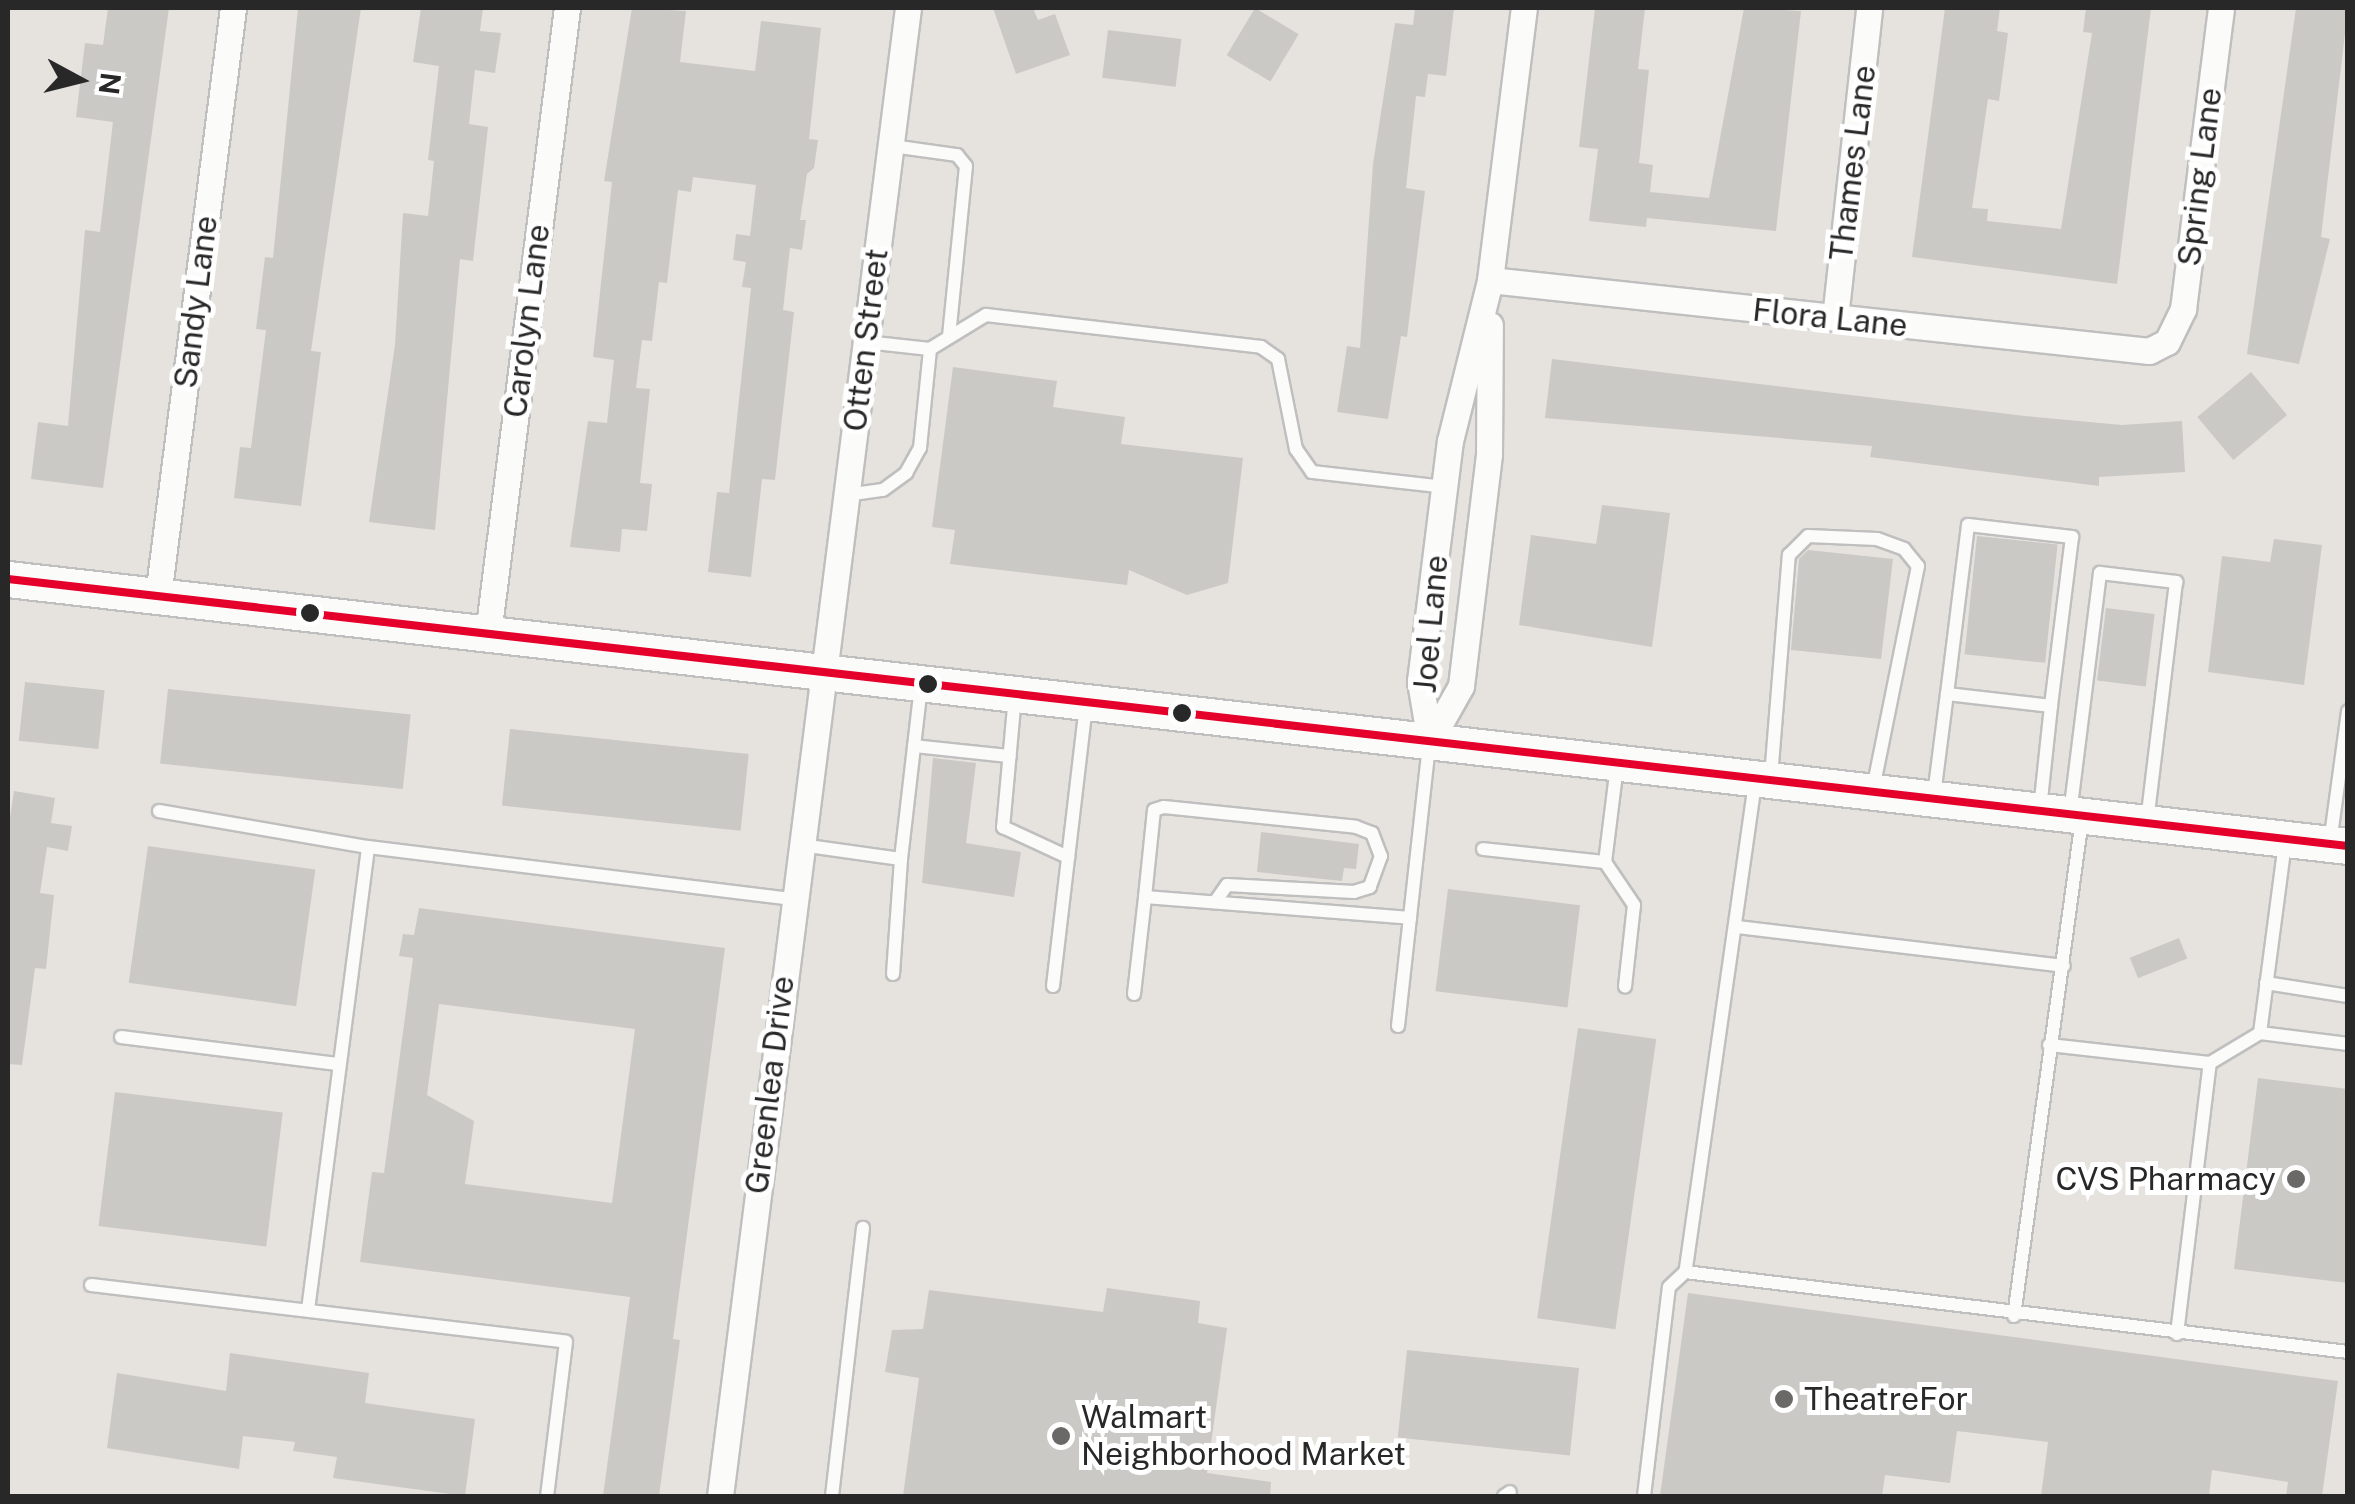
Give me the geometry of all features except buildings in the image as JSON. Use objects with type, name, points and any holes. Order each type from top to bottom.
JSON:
[{"type":"street","name":"Sandy Lane","points":[[158,596],[233,8]]},
{"type":"street","name":"Carolyn Lane","points":[[488,634],[567,8]]},
{"type":"street","name":"Otten Street","points":[[822,673],[908,8]]},
{"type":"street","name":"Joel Lane","points":[[1430,742],[1420,682],[1445,488],[1490,280],[1524,8]]},
{"type":"street","name":"Thames Lane","points":[[1835,318],[1869,8]]},
{"type":"street","name":"Spring Lane","points":[[2167,342],[2183,309],[2221,8]]},
{"type":"street","name":"Joel Lane","points":[[1430,742],[1461,686],[1489,454],[1490,280]]},
{"type":"street","name":"Flora Lane","points":[[1490,280],[2129,352],[2167,342]]},
{"type":"street","points":[[8,578],[2339,845]]},
{"type":"street","name":"Greenlea Drive","points":[[720,1496],[822,673]]},
{"type":"lane","points":[[892,146],[957,155],[968,172],[948,337]]},
{"type":"lane","points":[[866,342],[930,349],[986,315],[1261,347],[1278,360],[1296,449],[1312,472],[1445,488]]},
{"type":"lane","points":[[846,495],[895,485],[913,460],[928,400],[930,349]]},
{"type":"lane","points":[[1934,800],[1968,525],[2072,537],[2051,706],[2064,814],[2064,966],[2049,1045],[2014,1316]]},
{"type":"lane","points":[[1644,1496],[1669,1287],[1685,1272],[1728,956],[1737,928],[1763,780],[1789,555],[1808,536],[1878,539],[1904,548],[1918,566],[1873,792]]},
{"type":"lane","points":[[2064,814],[2100,573],[2176,582],[2147,824]]},
{"type":"lane","points":[[893,974],[901,859],[921,683]]},
{"type":"lane","points":[[1015,693],[1003,827],[1068,857]]},
{"type":"lane","points":[[1946,694],[2051,706]]},
{"type":"lane","points":[[1054,986],[1086,700]]},
{"type":"lane","points":[[2339,845],[2347,715]]},
{"type":"lane","points":[[1398,1026],[1430,742]]},
{"type":"lane","points":[[914,746],[1009,756]]},
{"type":"lane","points":[[1617,763],[1605,862],[1634,905],[1625,987]]},
{"type":"lane","points":[[1134,994],[1154,810],[1356,828],[1372,833],[1381,856],[1370,887],[1354,892],[1227,885],[1214,902]]},
{"type":"lane","points":[[159,812],[368,846],[793,899]]},
{"type":"lane","points":[[2260,1034],[2285,840]]},
{"type":"lane","points":[[800,845],[901,859]]},
{"type":"lane","points":[[308,1310],[368,846]]},
{"type":"lane","points":[[1483,849],[1605,862]]},
{"type":"lane","points":[[1144,897],[1410,918]]},
{"type":"lane","points":[[1737,928],[2064,966]]},
{"type":"lane","points":[[2266,983],[2348,996]]},
{"type":"lane","points":[[2049,1045],[2210,1063],[2260,1034],[2348,1044]]},
{"type":"lane","points":[[121,1037],[339,1064]]},
{"type":"lane","points":[[2176,1334],[2210,1063]]},
{"type":"lane","points":[[832,1496],[864,1228]]},
{"type":"lane","points":[[1685,1272],[2014,1316],[2348,1352]]},
{"type":"lane","points":[[91,1284],[566,1342],[547,1496]]},
{"type":"transit line","points":[[8,579],[2348,846]]},
{"type":"place","name":"CVS Pharmacy","points":[[2296,1179]]},
{"type":"place","name":"TheatreFor","points":[[1784,1399]]},
{"type":"place","name":"Walmart Neighborhood Market","points":[[1061,1436]]}]
